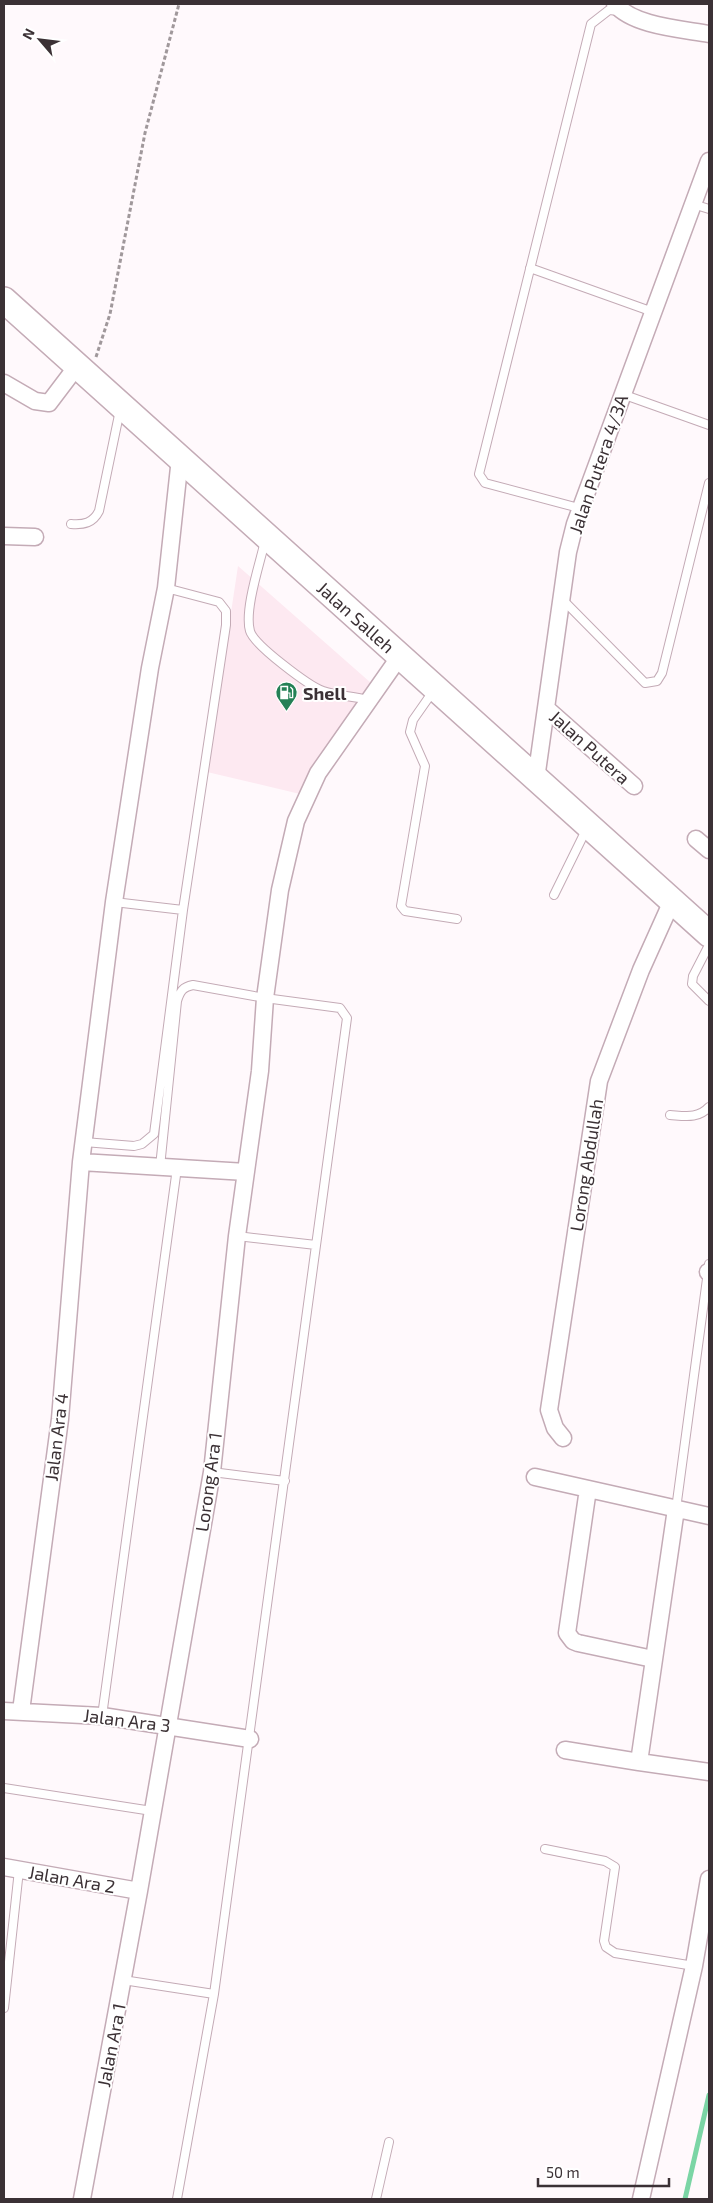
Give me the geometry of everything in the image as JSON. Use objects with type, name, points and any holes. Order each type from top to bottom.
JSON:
[{"type":"main road","name":"Jalan Salleh","points":[[4,300],[709,934]]},
{"type":"street","points":[[618,7],[634,19],[709,34]]},
{"type":"street","name":"Jalan Putera 4/3A","points":[[536,779],[568,552],[579,508],[709,161]]},
{"type":"street","points":[[4,383],[35,401],[49,403],[83,371]]},
{"type":"street","name":"Jalan Ara 4","points":[[21,1711],[60,1419],[81,1162],[114,902],[150,668],[166,588],[180,458]]},
{"type":"street","points":[[4,536],[34,537]]},
{"type":"street","name":"Lorong Ara 1","points":[[139,1891],[212,1472],[237,1236],[260,1071],[265,998],[280,890],[296,821],[318,773],[400,656]]},
{"type":"street","name":"Jalan Putera","points":[[546,708],[634,786]]},
{"type":"street","points":[[696,839],[709,850]]},
{"type":"street","name":"Lorong Abdullah","points":[[563,1438],[555,1428],[549,1410],[599,1081],[641,970],[672,901]]},
{"type":"street","points":[[81,1162],[246,1172]]},
{"type":"street","points":[[534,1477],[709,1516]]},
{"type":"street","points":[[588,1489],[567,1633],[572,1641],[578,1643],[653,1659]]},
{"type":"street","points":[[639,1762],[676,1509]]},
{"type":"street","name":"Jalan Ara 3","points":[[4,1711],[102,1716],[168,1724],[250,1739]]},
{"type":"street","points":[[565,1750],[709,1772]]},
{"type":"street","name":"Jalan Ara 2","points":[[12,1869],[139,1891]]},
{"type":"street","points":[[641,2199],[694,1966],[709,1879]]},
{"type":"street","name":"Jalan Ara 1","points":[[82,2199],[139,1891]]},
{"type":"lane","points":[[579,508],[485,483],[479,474],[591,24],[609,10],[618,7]]},
{"type":"lane","points":[[694,204],[709,209]]},
{"type":"lane","points":[[530,268],[653,312]]},
{"type":"lane","points":[[622,394],[709,426]]},
{"type":"lane","points":[[71,524],[84,525],[96,516],[99,511],[121,406]]},
{"type":"lane","points":[[561,599],[645,682],[657,681],[662,673],[709,483]]},
{"type":"lane","points":[[266,536],[250,606],[250,632],[258,642],[308,684],[333,694],[368,700]]},
{"type":"lane","points":[[84,1142],[134,1146],[142,1144],[154,1134],[182,910],[226,625],[226,610],[219,602],[166,588]]},
{"type":"lane","points":[[435,688],[414,720],[410,732],[426,766],[401,906],[405,911],[457,919]]},
{"type":"lane","points":[[554,895],[588,826]]},
{"type":"lane","points":[[114,902],[182,910]]},
{"type":"lane","points":[[709,945],[693,976],[692,984],[699,994],[709,1002]]},
{"type":"lane","points":[[102,1716],[168,1167],[177,1001],[180,992],[185,986],[193,985],[265,998],[334,1006],[340,1008],[347,1018],[214,1994],[177,2199]]},
{"type":"lane","points":[[670,1115],[696,1116],[703,1114],[709,1107]]},
{"type":"lane","points":[[237,1236],[316,1245]]},
{"type":"lane","points":[[676,1509],[709,1269]]},
{"type":"lane","points":[[212,1472],[285,1481]]},
{"type":"lane","points":[[4,1788],[152,1811]]},
{"type":"lane","points":[[545,1849],[604,1861],[615,1867],[604,1941],[608,1949],[615,1953],[694,1966]]},
{"type":"lane","points":[[4,2008],[12,1869]]},
{"type":"lane","points":[[123,1980],[214,1994]]},
{"type":"lane","points":[[376,2199],[389,2142]]},
{"type":"path","points":[[83,371],[102,342],[110,314],[145,133],[179,4]]},
{"type":"shaded area","points":[[238,566],[371,683],[311,772],[300,794],[207,772]]},
{"type":"waterway","points":[[685,2199],[709,2095]]},
{"type":"place","name":"Shell","points":[[287,712]]}]
